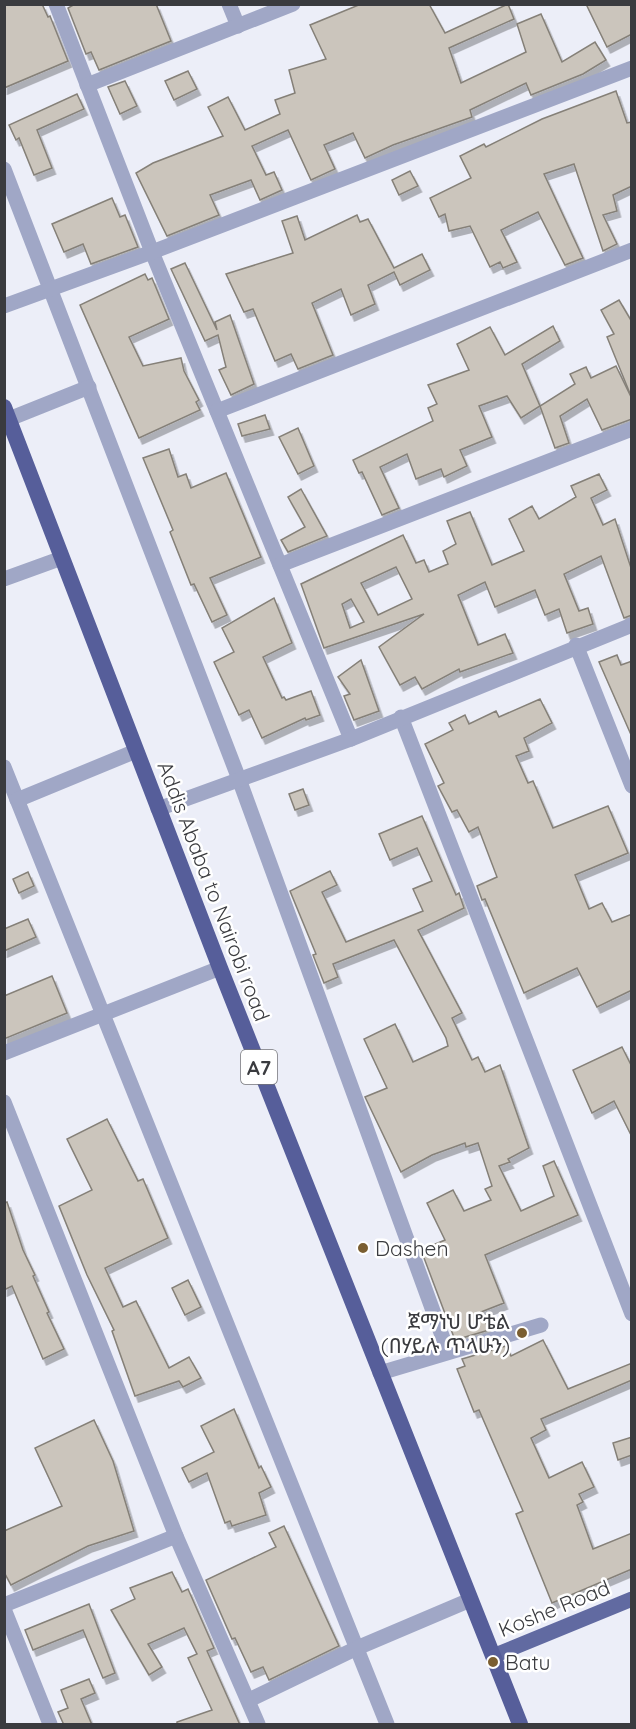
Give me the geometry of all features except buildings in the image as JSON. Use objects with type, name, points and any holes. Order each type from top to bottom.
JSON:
[{"type":"highway","name":"Addis Ababa to Nairobi road","points":[[7,413],[220,968],[520,1725]]},
{"type":"main road","name":"Koshe Road","points":[[493,1656],[632,1599]]},
{"type":"street","points":[[56,4],[152,252],[351,740]]},
{"type":"street","points":[[229,4],[237,26]]},
{"type":"street","points":[[87,85],[293,4]]},
{"type":"street","points":[[4,306],[152,252],[632,68]]},
{"type":"street","points":[[4,169],[239,779],[448,1352]]},
{"type":"street","points":[[217,411],[632,250]]},
{"type":"street","points":[[7,413],[89,387]]},
{"type":"street","points":[[280,565],[632,429]]},
{"type":"street","points":[[4,579],[62,558]]},
{"type":"street","points":[[158,809],[351,740],[401,717],[632,624]]},
{"type":"street","points":[[576,645],[632,786]]},
{"type":"street","points":[[401,717],[632,1314]]},
{"type":"street","points":[[17,800],[136,751]]},
{"type":"street","points":[[4,767],[387,1725]]},
{"type":"street","points":[[4,1053],[220,968]]},
{"type":"street","points":[[4,1102],[176,1536],[258,1725]]},
{"type":"street","points":[[380,1373],[541,1324]]},
{"type":"street","points":[[50,1725],[4,1607],[176,1536]]},
{"type":"street","points":[[249,1700],[357,1648],[470,1600]]},
{"type":"place","name":"Dashen","points":[[363,1248]]},
{"type":"place","name":"ጀማነህ ሆቴል (በሃይሉ ጥላሁን)","points":[[522,1333]]},
{"type":"place","name":"Batu","points":[[493,1662]]}]
